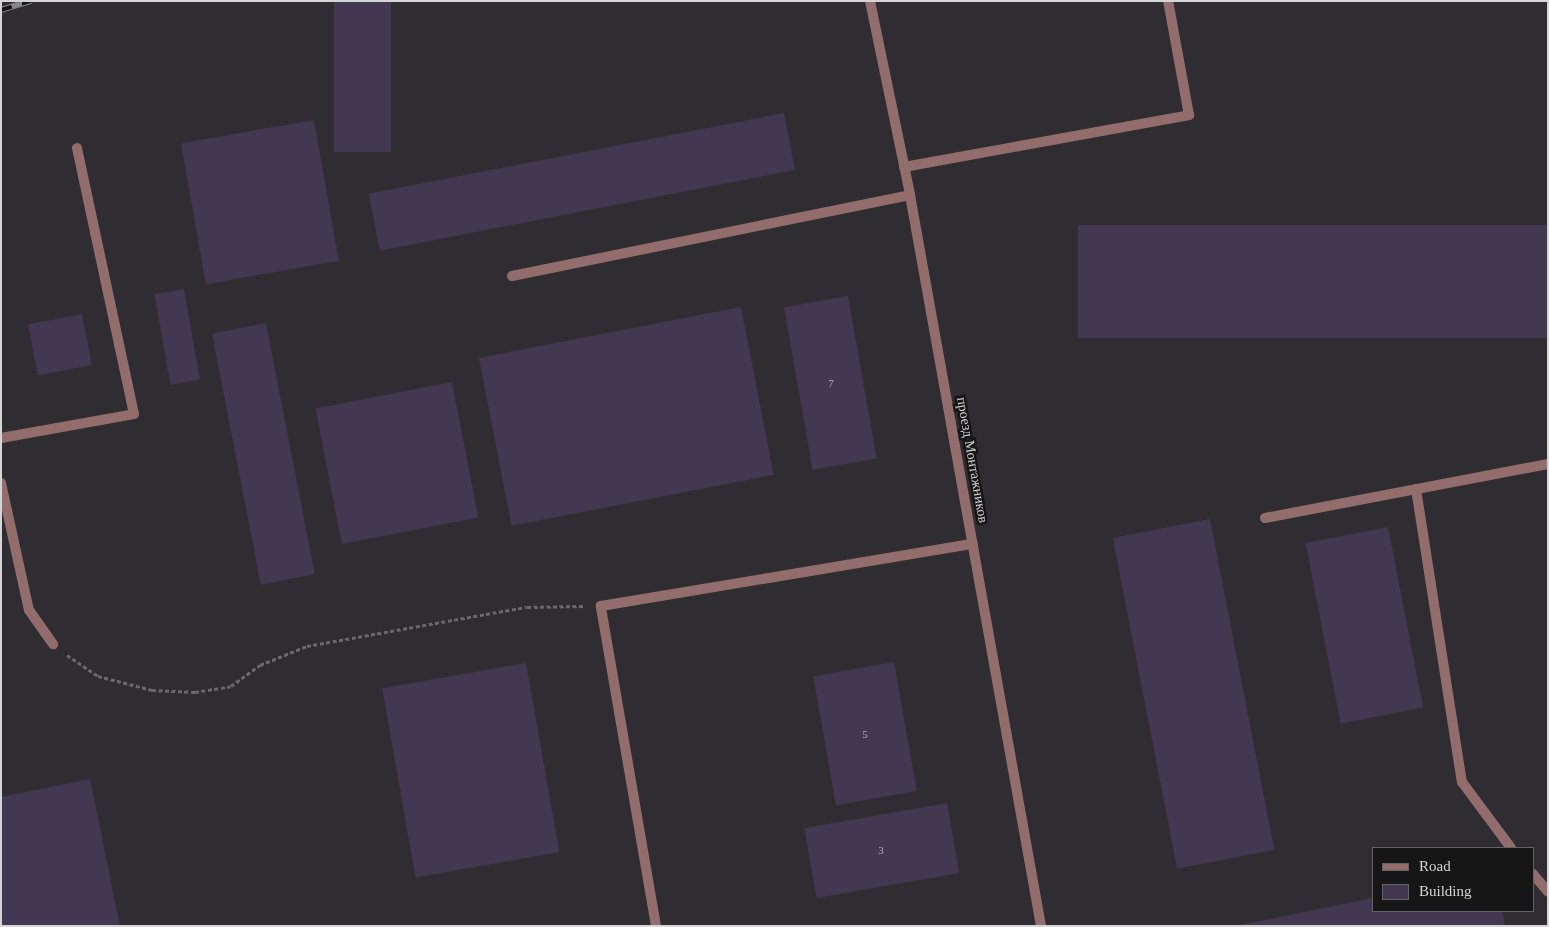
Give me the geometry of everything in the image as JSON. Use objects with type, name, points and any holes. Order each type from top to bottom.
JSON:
[{"type":"street","name":"проезд Монтажников","points":[[870,1],[910,194],[1041,926]]},
{"type":"street","points":[[904,167],[1189,115],[1168,1]]},
{"type":"street","points":[[1,438],[134,414],[77,148]]},
{"type":"street","points":[[512,276],[910,194]]},
{"type":"street","points":[[1265,518],[1548,464]]},
{"type":"street","points":[[1,483],[29,610],[53,644]]},
{"type":"street","points":[[1416,489],[1462,782],[1510,847]]},
{"type":"street","points":[[656,926],[601,606],[973,544]]},
{"type":"street","points":[[1534,875],[1548,892]]},
{"type":"path","points":[[53,644],[98,676],[152,690],[195,692],[231,686],[260,665],[307,646],[527,607],[601,606]]},
{"type":"building","points":[[334,1],[391,1],[391,152],[334,152]]},
{"type":"building","points":[[784,113],[795,170],[380,251],[369,194]]},
{"type":"building","points":[[314,120],[339,261],[206,284],[181,143]]},
{"type":"building","points":[[1078,225],[1548,225],[1548,338],[1078,338]]},
{"type":"building","points":[[184,289],[200,380],[170,385],[154,294]]},
{"type":"building","points":[[848,296],[877,458],[813,470],[784,307]]},
{"type":"building","points":[[741,307],[774,475],[512,526],[479,358]]},
{"type":"building","points":[[82,314],[92,365],[38,376],[28,324]]},
{"type":"building","points":[[266,323],[315,574],[261,585],[212,333]]},
{"type":"building","points":[[452,382],[478,517],[342,544],[316,409]]},
{"type":"building","points":[[1210,519],[1274,850],[1177,869],[1113,538]]},
{"type":"building","points":[[1388,527],[1423,708],[1341,724],[1306,543]]},
{"type":"building","points":[[894,662],[917,791],[836,805],[813,676]]},
{"type":"building","points":[[526,663],[559,852],[416,877],[382,688]]},
{"type":"building","points":[[90,779],[120,926],[1,926],[1,797]]},
{"type":"building","points":[[947,803],[959,873],[817,898],[804,828]]},
{"type":"building","points":[[1372,898],[1372,912],[1502,912],[1505,926],[1235,926]]},
{"type":"railway","points":[[1,10],[31,1]]}]
